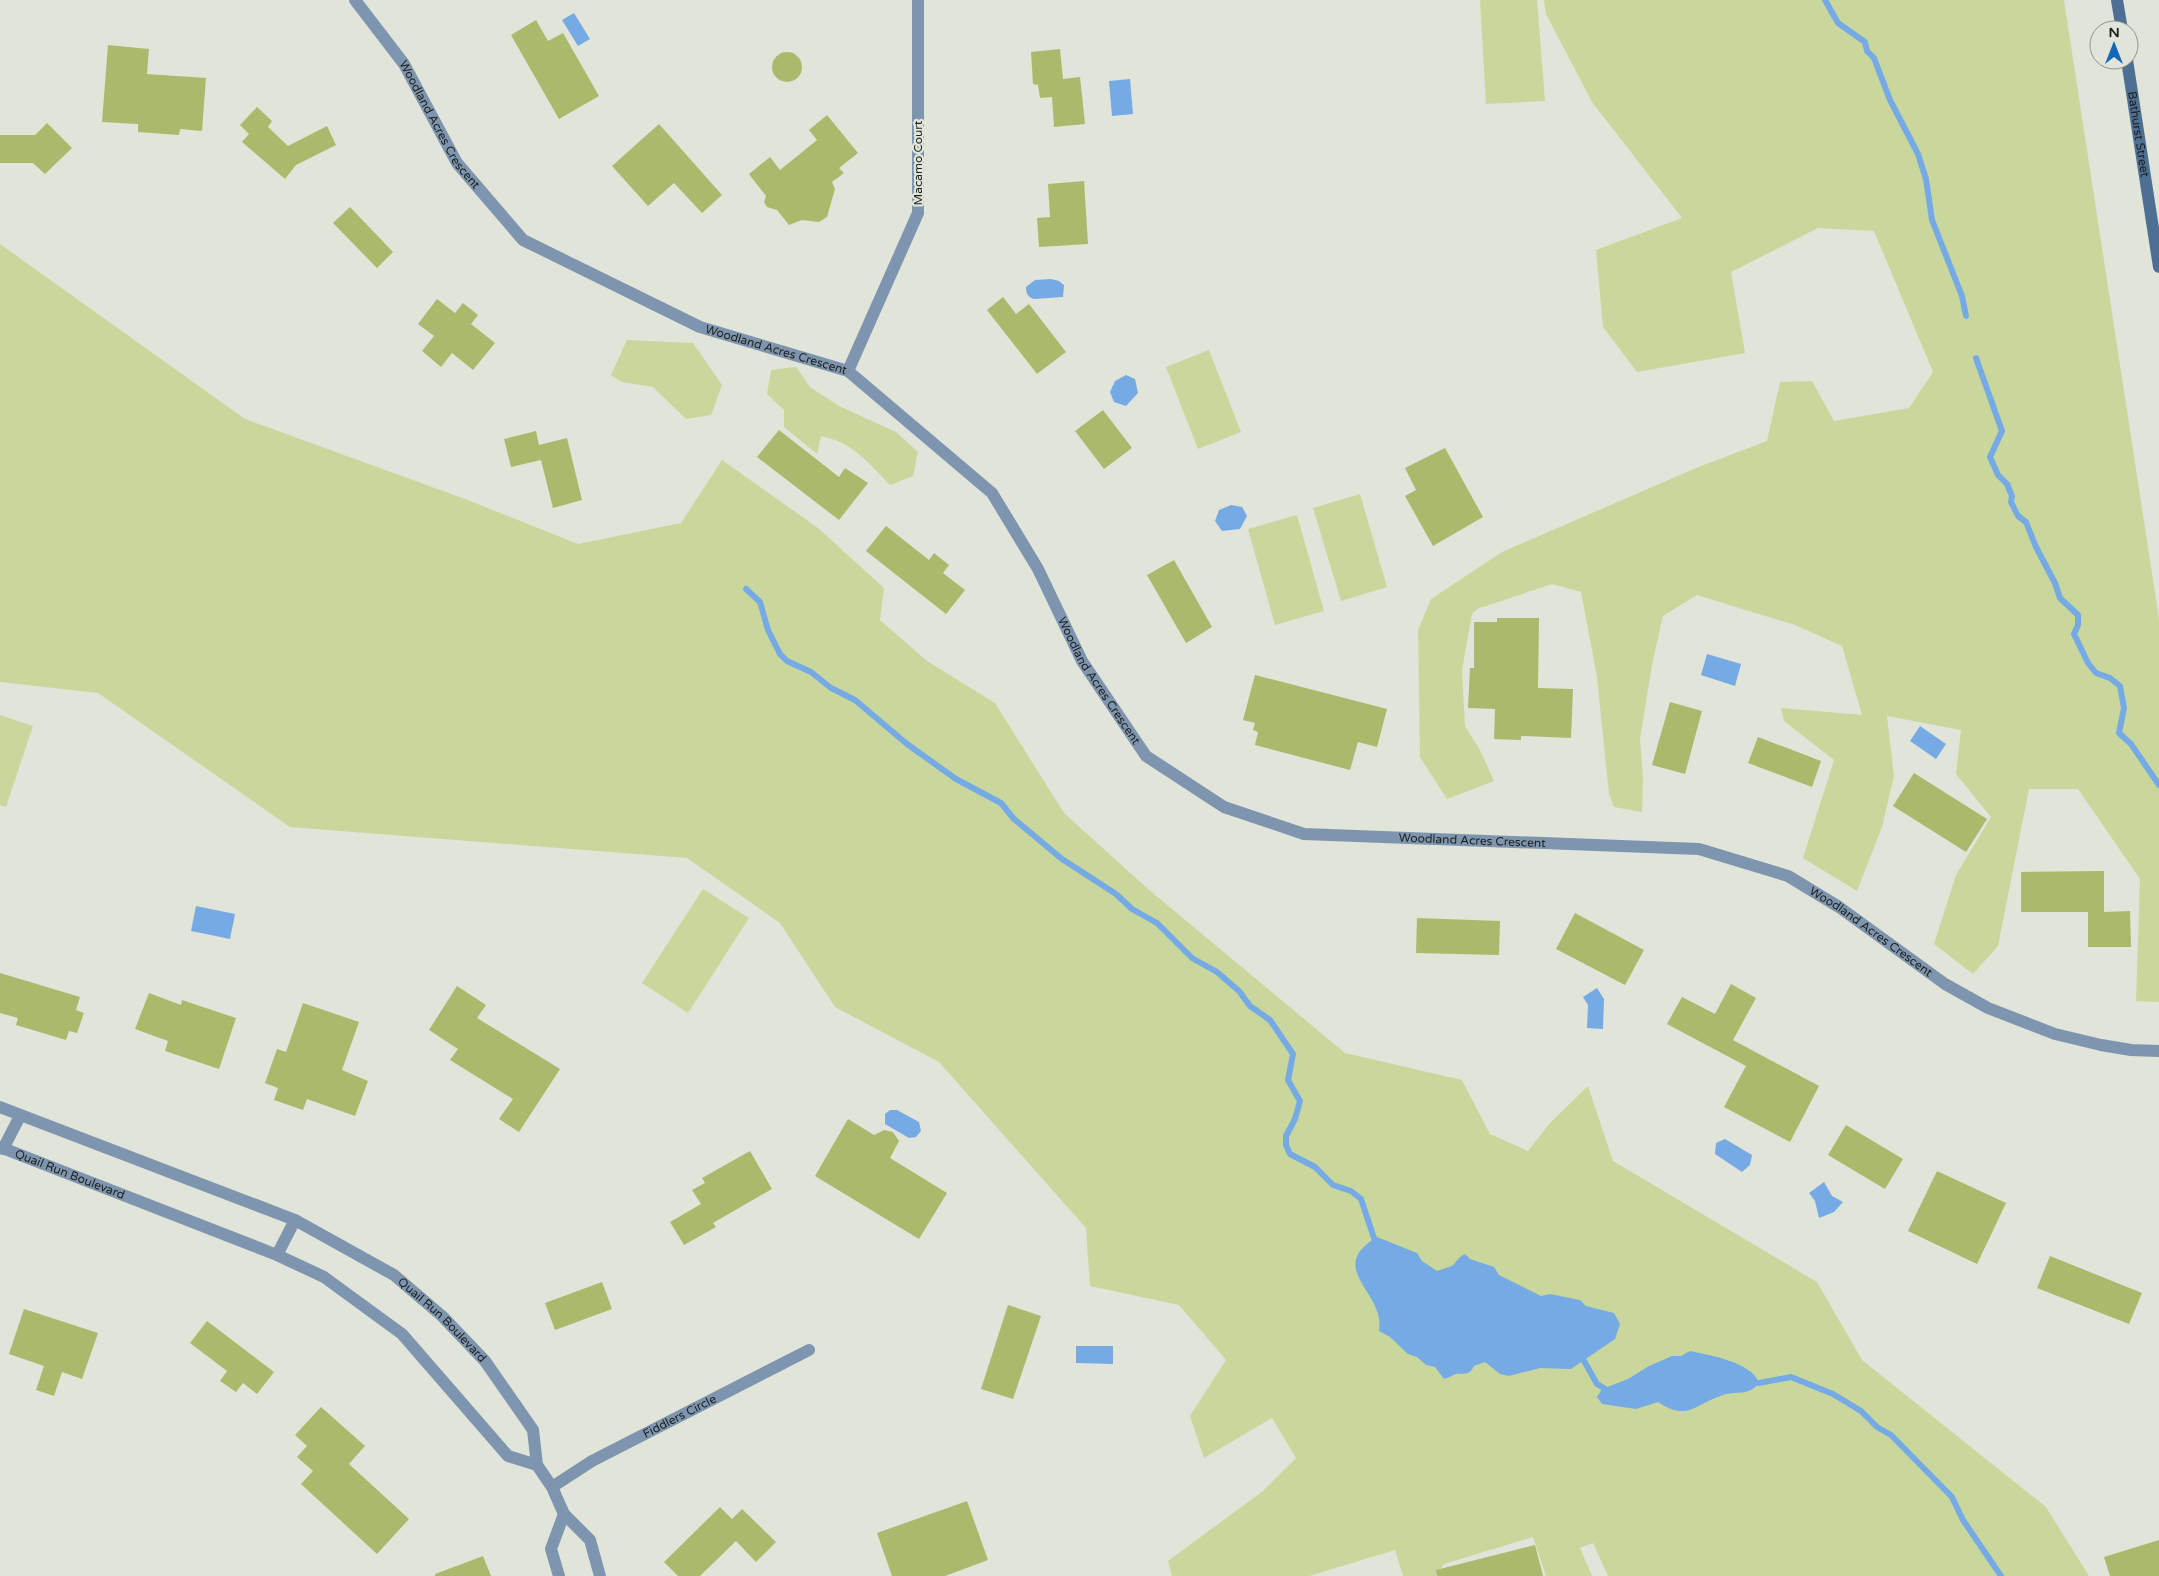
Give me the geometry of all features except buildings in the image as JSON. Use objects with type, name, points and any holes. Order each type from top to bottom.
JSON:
[{"type":"main road","points":[[2117,0],[2120,20]]},
{"type":"main road","name":"Bathurst Street","points":[[2129,70],[2159,267]]},
{"type":"street","name":"Woodland Acres Crescent","points":[[355,0],[404,64],[457,162],[523,240],[700,326],[848,371],[992,493],[1038,569],[1082,661],[1146,756],[1224,807],[1304,834],[1699,848],[1788,876],[1839,907],[1945,984],[1988,1008],[2055,1034],[2131,1050],[2159,1051]]},
{"type":"street","name":"Macamo Court","points":[[848,371],[918,213],[918,0]]},
{"type":"street","name":"Quail Run Boulevard","points":[[0,1107],[296,1220],[394,1275],[442,1316],[485,1361],[533,1430],[537,1465],[552,1486],[564,1514],[590,1540],[600,1576]]},
{"type":"street","name":"Quail Run Boulevard","points":[[20,1116],[2,1148],[277,1255],[324,1277],[402,1334],[508,1456],[537,1465]]},
{"type":"street","points":[[277,1255],[296,1220]]},
{"type":"street","name":"Fiddlers Circle","points":[[552,1486],[592,1461],[809,1350]]},
{"type":"street","points":[[559,1576],[551,1549],[564,1514]]},
{"type":"green space","points":[[1480,0],[1537,0],[1545,101],[1486,104]]},
{"type":"green space","points":[[1544,0],[2064,0],[2159,619],[2159,1002],[2136,1001],[2140,879],[2078,789],[2029,789],[1998,946],[1973,974],[1934,944],[1956,875],[1991,817],[1956,774],[1961,730],[1887,716],[1894,776],[1882,827],[1857,891],[1803,858],[1834,760],[1784,721],[1781,708],[1862,715],[1842,646],[1795,625],[1697,595],[1663,616],[1652,665],[1640,739],[1643,778],[1642,812],[1614,807],[1609,794],[1597,677],[1581,592],[1552,584],[1477,609],[1472,614],[1462,670],[1465,726],[1480,750],[1494,781],[1447,799],[1420,757],[1418,630],[1431,599],[1502,552],[1696,468],[1767,441],[1780,382],[1812,381],[1834,421],[1909,408],[1933,372],[1874,231],[1818,228],[1731,272],[1745,353],[1637,372],[1603,327],[1596,250],[1682,218],[1592,102],[1546,14]]},
{"type":"green space","points":[[0,244],[245,419],[465,499],[578,544],[681,523],[722,460],[818,528],[884,588],[880,620],[927,661],[995,703],[1064,813],[1148,889],[1345,1053],[1462,1080],[1490,1134],[1528,1151],[1550,1123],[1588,1086],[1613,1161],[1817,1282],[1862,1360],[2046,1507],[2089,1576],[1608,1576],[1593,1543],[1580,1548],[1592,1576],[1546,1576],[1533,1537],[1444,1564],[1436,1576],[1403,1576],[1395,1550],[1309,1576],[1172,1576],[1168,1561],[1263,1491],[1296,1458],[1272,1418],[1204,1458],[1190,1416],[1226,1360],[1179,1305],[1090,1286],[1086,1228],[939,1062],[835,1007],[780,923],[687,858],[290,827],[98,693],[0,682]]},
{"type":"green space","points":[[627,340],[693,343],[722,385],[711,415],[686,419],[653,387],[622,382],[611,375]]},
{"type":"green space","points":[[1209,350],[1241,432],[1198,449],[1166,367]]},
{"type":"green space","points":[[796,367],[810,387],[839,406],[896,432],[918,452],[913,476],[890,485],[859,454],[842,443],[821,436],[817,454],[784,427],[784,410],[767,394],[771,370]]},
{"type":"green space","points":[[1360,494],[1387,587],[1341,601],[1313,508]]},
{"type":"green space","points":[[1297,515],[1324,611],[1275,625],[1248,529]]},
{"type":"green space","points":[[0,715],[33,726],[6,807],[0,805]]},
{"type":"green space","points":[[703,889],[749,918],[688,1013],[642,983]]},
{"type":"water","points":[[574,13],[590,39],[578,46],[562,20]]},
{"type":"water","points":[[1130,79],[1133,114],[1112,116],[1109,81]]},
{"type":"water","points":[[1051,279],[1059,281],[1064,285],[1063,297],[1034,299],[1026,292],[1026,287],[1035,280]]},
{"type":"water","points":[[1126,375],[1135,379],[1138,393],[1126,406],[1114,402],[1110,392],[1115,381]]},
{"type":"water","points":[[1231,505],[1242,507],[1247,516],[1240,529],[1222,531],[1215,521],[1219,510]]},
{"type":"water","points":[[1707,654],[1741,664],[1735,686],[1701,675]]},
{"type":"water","points":[[1920,726],[1946,744],[1936,759],[1910,741]]},
{"type":"water","points":[[196,906],[235,914],[230,939],[191,931]]},
{"type":"water","points":[[1597,988],[1604,999],[1603,1029],[1587,1028],[1588,1005],[1583,997]]},
{"type":"water","points":[[890,1110],[897,1110],[919,1122],[921,1131],[916,1137],[909,1138],[885,1124],[885,1114]]},
{"type":"water","points":[[1725,1139],[1752,1155],[1750,1165],[1742,1172],[1715,1154],[1716,1143]]},
{"type":"water","points":[[1824,1182],[1832,1196],[1843,1202],[1834,1212],[1819,1218],[1815,1201],[1809,1193]]},
{"type":"water","points":[[1377,1237],[1417,1253],[1422,1261],[1437,1271],[1452,1266],[1465,1254],[1470,1259],[1494,1267],[1499,1275],[1541,1296],[1550,1294],[1580,1300],[1586,1306],[1614,1313],[1620,1324],[1615,1339],[1571,1369],[1540,1368],[1509,1376],[1500,1374],[1485,1362],[1474,1366],[1468,1373],[1456,1374],[1444,1379],[1435,1367],[1426,1365],[1417,1357],[1408,1354],[1390,1337],[1379,1331],[1379,1317],[1356,1271],[1356,1260],[1362,1249]]},
{"type":"water","points":[[1076,1346],[1113,1346],[1113,1364],[1076,1363]]},
{"type":"water","points":[[1690,1351],[1718,1357],[1739,1365],[1755,1376],[1759,1383],[1751,1390],[1723,1395],[1684,1411],[1668,1408],[1658,1402],[1636,1409],[1602,1404],[1597,1397],[1602,1389],[1628,1379],[1649,1366],[1672,1356],[1681,1356]]},
{"type":"waterway","points":[[1825,0],[1838,23],[1865,42],[1867,51],[1874,58],[1890,100],[1918,154],[1926,179],[1932,220],[1962,296],[1966,316]]},
{"type":"waterway","points":[[1976,358],[2002,431],[1990,457],[1998,475],[2007,484],[2012,496],[2011,502],[2018,516],[2026,522],[2036,547],[2055,583],[2060,598],[2078,615],[2078,625],[2074,634],[2088,663],[2096,673],[2110,678],[2120,686],[2124,708],[2119,733],[2131,744],[2159,785]]},
{"type":"waterway","points":[[746,589],[760,602],[768,630],[780,654],[787,661],[811,672],[831,688],[855,700],[907,744],[956,779],[1001,803],[1014,819],[1062,859],[1116,894],[1132,909],[1157,923],[1192,958],[1217,972],[1239,991],[1250,1006],[1270,1020],[1293,1054],[1288,1080],[1300,1101],[1295,1119],[1286,1136],[1286,1145],[1290,1154],[1315,1167],[1333,1185],[1351,1191],[1361,1199],[1374,1238]]},
{"type":"waterway","points":[[1583,1359],[1597,1384],[1604,1388]]},
{"type":"waterway","points":[[1759,1383],[1791,1377],[1833,1394],[1861,1411],[1877,1427],[1891,1435],[1952,1497],[1963,1520],[2001,1576]]}]
